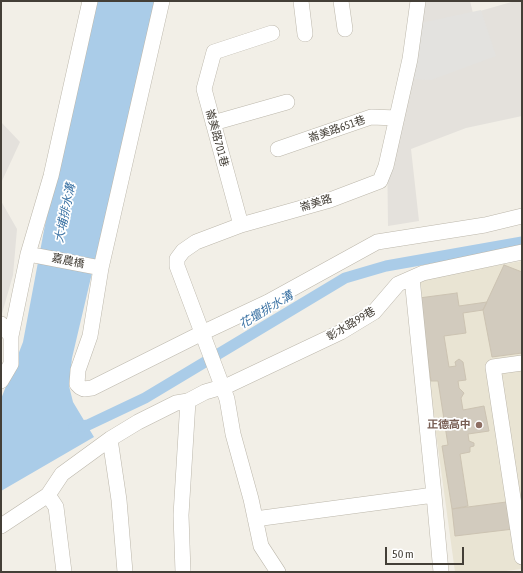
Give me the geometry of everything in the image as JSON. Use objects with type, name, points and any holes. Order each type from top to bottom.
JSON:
[{"type":"street","points":[[1,354],[11,336],[34,255],[50,176],[90,1]]},
{"type":"street","points":[[162,1],[98,268],[90,336],[78,370],[77,384],[80,387],[84,389],[92,388],[268,302],[377,242],[485,225],[522,216]]},
{"type":"street","points":[[300,1],[304,34]]},
{"type":"street","points":[[341,1],[345,29]]},
{"type":"street","name":"崙美路","points":[[221,384],[177,266],[177,259],[183,250],[196,242],[241,225],[330,200],[380,180],[386,166],[410,59],[419,2]]},
{"type":"street","name":"崙美路701巷","points":[[241,225],[204,89],[214,52],[272,33]]},
{"type":"street","points":[[213,123],[287,102]]},
{"type":"street","name":"崙美路651巷","points":[[278,149],[371,117],[397,118]]},
{"type":"street","name":"彰水路99巷","points":[[48,495],[62,474],[110,439],[138,422],[176,403],[188,401],[221,384],[229,385],[341,332],[374,312],[398,284],[423,273],[522,252]]},
{"type":"street","name":"嘉農橋","points":[[34,255],[98,268]]},
{"type":"street","points":[[412,278],[434,495],[440,572]]},
{"type":"street","points":[[1,324],[11,336],[11,364],[1,382]]},
{"type":"street","points":[[522,363],[493,367],[515,471],[522,557]]},
{"type":"street","points":[[221,384],[227,399],[233,434],[261,546],[278,572]]},
{"type":"street","points":[[183,572],[181,515],[188,401]]},
{"type":"street","points":[[110,439],[119,500],[125,572]]},
{"type":"street","points":[[1,526],[48,495],[56,507],[64,572]]},
{"type":"street","points":[[255,519],[434,495]]},
{"type":"shaded area","points":[[421,1],[470,1],[473,13],[515,1],[522,1],[522,116],[466,128],[411,149],[419,221],[388,226],[387,143]]},
{"type":"shaded area","points":[[481,10],[496,56],[431,80],[409,79],[416,24]]},
{"type":"shaded area","points":[[1,122],[20,142],[1,183]]},
{"type":"shaded area","points":[[1,201],[17,229],[13,275],[1,317]]},
{"type":"shaded area","name":"正德高中","points":[[522,261],[522,569],[498,572],[455,572],[415,280]]},
{"type":"water","name":"大埔排水溝","points":[[97,1],[156,1],[72,358],[69,386],[73,402],[94,437],[1,491],[1,399],[23,342],[45,225]]},
{"type":"building","points":[[504,265],[522,272],[522,353],[492,357],[483,310]]},
{"type":"building","points":[[457,293],[459,306],[487,302],[483,310],[463,313],[466,333],[444,336],[449,367],[456,366],[455,362],[459,359],[463,362],[466,380],[458,381],[459,388],[464,393],[461,398],[463,410],[484,406],[489,431],[468,434],[469,441],[474,443],[474,446],[470,447],[470,452],[460,454],[468,506],[452,509],[442,446],[448,445],[438,381],[431,381],[419,298]]},
{"type":"building","points":[[522,500],[522,528],[455,536],[452,509]]},
{"type":"waterway","name":"花壇排水溝","points":[[74,427],[88,425],[145,398],[345,278],[386,266],[522,242]]},
{"type":"place","name":"正德高中","points":[[479,425]]}]
